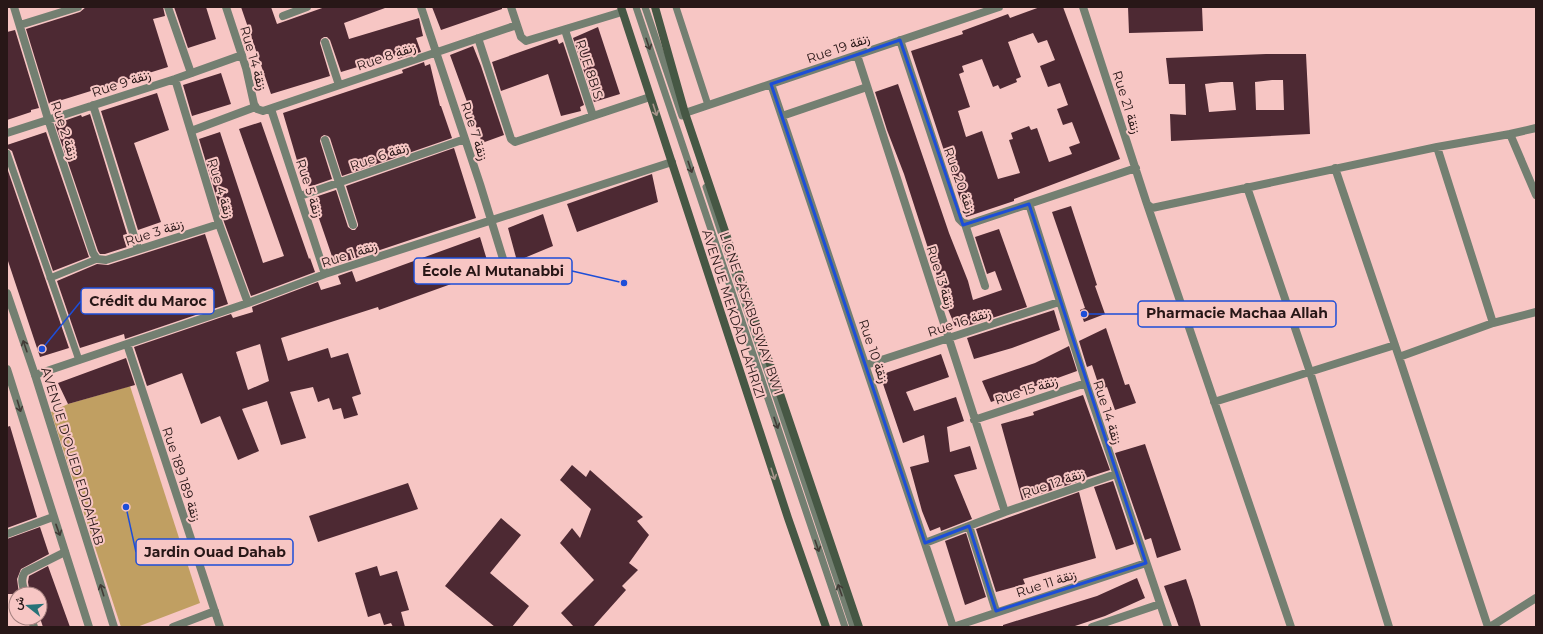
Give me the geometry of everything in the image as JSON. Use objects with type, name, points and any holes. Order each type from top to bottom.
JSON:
[{"type":"main road","name":"AVENUE MEKDAD LAHRIZI","points":[[655,7],[685,113],[860,627]]},
{"type":"main road","name":"AVENUE MEKDAD LAHRIZI","points":[[621,9],[826,627]]},
{"type":"street","name":"Rue 2 زنقة","points":[[14,7],[48,119],[93,253],[97,259]]},
{"type":"street","points":[[20,25],[78,7]]},
{"type":"street","points":[[168,7],[191,73]]},
{"type":"street","name":"Rue 14 زنقة","points":[[226,7],[259,109]]},
{"type":"street","points":[[283,16],[307,7]]},
{"type":"street","name":"Rue 7 زنقة","points":[[421,7],[492,221],[504,262]]},
{"type":"street","points":[[511,7],[521,38],[524,40],[565,30],[621,9]]},
{"type":"street","name":"Rue 19 زنقة","points":[[685,113],[999,7]]},
{"type":"street","name":"Rue 21 زنقة","points":[[1083,7],[1214,402],[1291,627]]},
{"type":"street","name":"Rue 8 زنقة","points":[[191,131],[259,109],[271,109],[517,25]]},
{"type":"street","name":"RUE 8BIS","points":[[565,30],[593,116]]},
{"type":"street","points":[[478,38],[511,139],[513,141],[517,142],[650,97]]},
{"type":"street","name":"Rue 20 زنقة","points":[[900,40],[959,218],[965,224],[1136,168]]},
{"type":"street","points":[[325,42],[339,85]]},
{"type":"street","name":"Rue 9 زنقة","points":[[7,133],[175,79],[242,55]]},
{"type":"street","name":"Rue 13 زنقة","points":[[857,55],[1004,509]]},
{"type":"street","name":"Rue 4 زنقة","points":[[175,79],[219,224],[248,303]]},
{"type":"street","name":"Rue 10 زنقة","points":[[771,84],[953,627]]},
{"type":"street","points":[[782,116],[867,87]]},
{"type":"street","points":[[93,105],[138,249]]},
{"type":"street","name":"Rue 5 زنقة","points":[[271,109],[325,274]]},
{"type":"street","points":[[1148,205],[1152,208],[1335,168],[1536,128]]},
{"type":"street","points":[[1510,134],[1536,195]]},
{"type":"street","name":"Rue 6 زنقة","points":[[300,196],[465,139]]},
{"type":"street","points":[[325,140],[352,225]]},
{"type":"street","points":[[1437,147],[1493,323]]},
{"type":"street","name":"Rue 1 زنقة","points":[[35,375],[248,303],[325,274],[672,162]]},
{"type":"street","points":[[1335,168],[1400,357],[1489,627],[1536,598]]},
{"type":"street","points":[[1247,187],[1310,372],[1389,627]]},
{"type":"street","name":"Rue 14 زنقة","points":[[1029,204],[1059,302],[1168,627]]},
{"type":"street","name":"Rue 3 زنقة","points":[[97,259],[106,260],[219,224]]},
{"type":"street","points":[[965,224],[985,286]]},
{"type":"street","name":"AVENUE D'OUED EDDAHAB","points":[[7,293],[9,306],[35,375],[114,627]]},
{"type":"street","name":"Rue 16 زنقة","points":[[866,365],[1059,302]]},
{"type":"street","points":[[1400,357],[1493,323],[1536,312]]},
{"type":"street","name":"Rue 189 زنقة 189","points":[[127,344],[220,627]]},
{"type":"street","points":[[1214,402],[1395,345]]},
{"type":"street","points":[[7,369],[89,627]]},
{"type":"street","name":"Rue 15 زنقة","points":[[974,420],[1086,383]]},
{"type":"street","name":"Rue 12 زنقة","points":[[925,543],[969,526],[1004,509],[1116,474]]},
{"type":"street","points":[[7,534],[53,517]]},
{"type":"street","points":[[969,526],[996,611]]},
{"type":"street","points":[[23,586],[22,576],[25,572],[65,552]]},
{"type":"street","name":"Rue 11 زنقة","points":[[953,627],[996,611],[1146,563]]},
{"type":"street","points":[[1092,627],[1160,604]]},
{"type":"street","points":[[173,627],[215,611]]},
{"type":"lane","name":"LIGNE CASABUSWAY BW1","points":[[636,7],[845,627]]},
{"type":"lane","name":"LIGNE CASABUSWAY BW1","points":[[645,7],[853,627]]},
{"type":"lane","points":[[676,7],[708,105]]},
{"type":"lane","points":[[7,153],[79,360]]},
{"type":"lane","points":[[50,278],[97,259]]},
{"type":"highlighted area","points":[[900,40],[963,225],[1029,204],[1146,563],[996,611],[969,526],[925,543],[771,84]]},
{"type":"shaded area","points":[[130,386],[200,603],[137,627],[121,627],[51,412],[68,404]]},
{"type":"building","points":[[86,7],[163,7],[165,16],[153,19],[168,67],[49,104],[26,29],[80,12]]},
{"type":"building","points":[[174,7],[206,7],[216,39],[188,48]]},
{"type":"building","points":[[241,7],[271,7],[277,24],[325,7],[385,7],[344,23],[349,39],[419,18],[423,36],[416,38],[421,52],[398,59],[397,55],[341,72],[330,40],[327,37],[324,37],[321,39],[320,43],[330,76],[271,94]]},
{"type":"building","points":[[432,7],[502,7],[502,9],[441,30]]},
{"type":"building","points":[[1040,7],[1063,7],[1120,159],[1014,199],[1014,201],[966,217],[911,51],[963,34],[962,31],[1008,14],[1010,18]],"holes":[[[1033,33],[1038,43],[1047,40],[1055,60],[1040,66],[1048,87],[1060,83],[1068,105],[1057,109],[1063,125],[1072,122],[1080,143],[1069,147],[1072,154],[1049,162],[1037,128],[1031,130],[1029,126],[1011,133],[1013,139],[1009,140],[1020,173],[998,179],[982,131],[966,137],[958,111],[970,107],[959,74],[964,72],[962,66],[982,59],[993,87],[998,85],[1000,89],[1017,82],[1016,79],[1021,77],[1008,42]]]},
{"type":"building","points":[[1128,7],[1202,7],[1203,31],[1129,33]]},
{"type":"building","points":[[598,27],[620,94],[594,102],[573,38]]},
{"type":"building","points":[[15,30],[39,108],[7,120],[7,32]]},
{"type":"building","points":[[557,39],[559,44],[563,42],[584,105],[580,107],[581,111],[561,116],[548,74],[501,91],[492,62]]},
{"type":"building","points":[[473,46],[504,135],[482,143],[450,55]]},
{"type":"building","points":[[1306,54],[1310,134],[1171,141],[1170,114],[1186,115],[1185,84],[1169,84],[1166,58]],"holes":[[[1283,80],[1284,110],[1256,110],[1255,82]],[[1233,82],[1236,110],[1209,112],[1205,84]]]},
{"type":"building","points":[[424,62],[425,66],[430,64],[440,106],[452,138],[342,176],[330,138],[324,135],[321,137],[320,141],[332,179],[309,187],[307,182],[304,184],[283,113],[403,73],[402,70]]},
{"type":"building","points":[[221,73],[231,104],[192,116],[183,85]]},
{"type":"building","points":[[898,84],[949,233],[968,281],[973,300],[1002,290],[995,271],[987,274],[975,237],[999,229],[1027,307],[964,327],[962,323],[955,326],[947,307],[904,174],[887,130],[875,92]]},
{"type":"building","points":[[157,93],[169,130],[134,143],[161,222],[138,230],[101,111]]},
{"type":"building","points":[[90,114],[127,234],[123,235],[127,247],[105,254],[100,254],[98,251],[55,124],[81,115],[82,117]]},
{"type":"building","points":[[261,122],[309,259],[310,258],[315,272],[251,296],[224,222],[199,139],[220,132],[263,263],[284,256],[239,129]]},
{"type":"building","points":[[46,132],[89,257],[53,271],[12,151],[7,148],[7,145]]},
{"type":"building","points":[[454,148],[476,218],[335,265],[312,198],[336,190],[348,227],[355,230],[358,224],[346,186]]},
{"type":"building","points":[[7,168],[69,348],[40,357],[7,258]]},
{"type":"building","points":[[652,174],[658,202],[577,232],[567,204]]},
{"type":"building","points":[[1071,206],[1105,314],[1084,322],[1080,310],[1085,308],[1052,212]]},
{"type":"building","points":[[543,214],[553,246],[517,261],[508,228]]},
{"type":"building","points":[[205,234],[228,304],[125,339],[124,334],[80,348],[57,281],[97,264],[108,265]]},
{"type":"building","points":[[480,237],[490,270],[379,310],[378,307],[281,338],[288,361],[328,348],[331,358],[348,353],[361,394],[352,397],[358,415],[344,419],[341,408],[333,410],[329,398],[318,402],[313,387],[290,392],[306,438],[281,445],[267,401],[242,409],[259,451],[238,460],[220,416],[201,424],[182,373],[147,386],[134,347],[231,314],[233,318],[253,312],[252,307],[318,282],[321,290],[341,284],[338,276],[352,271],[356,282]],"holes":[[[260,344],[269,381],[248,390],[236,352]]]},
{"type":"building","points":[[1054,310],[1060,330],[1012,348],[974,359],[967,338]]},
{"type":"building","points":[[1106,328],[1125,385],[1129,384],[1136,403],[1115,410],[1107,387],[1100,389],[1092,365],[1087,367],[1079,341]]},
{"type":"building","points":[[1069,346],[1077,371],[991,402],[982,381],[1035,363]]},
{"type":"building","points":[[941,354],[949,377],[906,392],[914,411],[956,397],[964,421],[947,427],[950,452],[970,446],[977,469],[954,475],[972,519],[941,531],[940,527],[930,531],[922,511],[910,467],[929,462],[924,435],[903,443],[880,375]]},
{"type":"building","points":[[126,358],[135,385],[68,404],[58,383]]},
{"type":"building","points":[[1083,395],[1110,470],[1022,500],[1001,424],[1034,415],[1033,412]]},
{"type":"building","points":[[10,426],[37,517],[7,528],[7,427]]},
{"type":"building","points":[[1145,444],[1181,550],[1157,558],[1151,538],[1145,540],[1115,453]]},
{"type":"building","points":[[572,465],[586,477],[590,470],[643,517],[637,521],[649,535],[629,563],[638,570],[622,586],[626,590],[593,627],[574,627],[561,613],[594,580],[560,543],[572,528],[580,538],[591,509],[560,480]]},
{"type":"building","points":[[1113,481],[1134,544],[1116,550],[1094,487]]},
{"type":"building","points":[[408,483],[418,509],[318,542],[309,516]]},
{"type":"building","points":[[1079,492],[1096,558],[1023,579],[1025,584],[996,592],[976,529]]},
{"type":"building","points":[[501,518],[521,535],[490,573],[529,606],[512,627],[495,627],[445,586]]},
{"type":"building","points":[[40,527],[49,554],[21,569],[17,579],[18,586],[8,586],[8,594],[7,594],[7,539]]},
{"type":"building","points":[[966,533],[986,597],[965,605],[945,541]]},
{"type":"building","points":[[48,566],[70,627],[43,627],[48,626],[48,586],[29,586],[29,576]]},
{"type":"building","points":[[377,566],[380,576],[397,571],[409,610],[401,612],[405,627],[393,627],[391,623],[384,625],[380,613],[368,617],[355,573]]},
{"type":"building","points":[[1137,578],[1145,598],[1105,616],[1072,627],[1003,627],[1003,625],[1097,596]]},
{"type":"building","points":[[1186,579],[1201,627],[1179,627],[1164,586]]},
{"type":"place","name":"École Al Mutanabbi","points":[[624,283]]},
{"type":"place","name":"Pharmacie Machaa Allah","points":[[1084,314]]},
{"type":"place","name":"Crédit du Maroc","points":[[42,349]]},
{"type":"place","name":"Jardin Ouad Dahab","points":[[126,507]]}]
